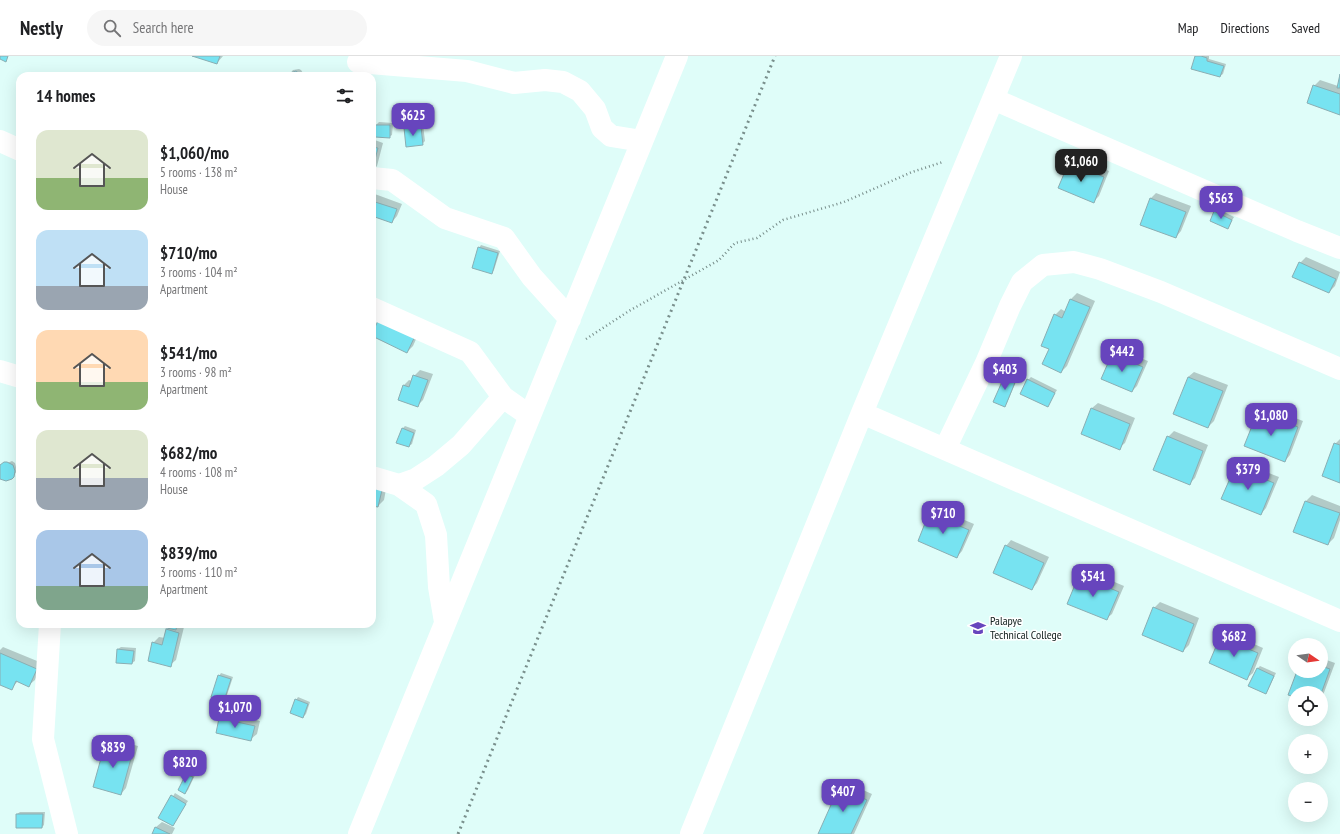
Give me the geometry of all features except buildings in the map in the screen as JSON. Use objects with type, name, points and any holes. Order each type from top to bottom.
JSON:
[{"type":"street","points":[[359,834],[677,56]]},
{"type":"street","points":[[691,834],[862,413],[1011,56]]},
{"type":"street","points":[[357,65],[467,71],[514,83],[545,80],[563,82],[580,91],[595,110],[602,128],[611,136],[642,141]]},
{"type":"street","points":[[993,99],[1297,231],[1340,248]]},
{"type":"street","points":[[0,141],[16,148]]},
{"type":"street","points":[[376,178],[392,180],[445,218],[504,238],[532,277],[570,319]]},
{"type":"street","points":[[945,450],[1022,282],[1043,265],[1074,262],[1100,269],[1161,292],[1340,369]]},
{"type":"street","points":[[376,310],[470,352],[503,397],[530,416]]},
{"type":"street","points":[[0,371],[16,376]]},
{"type":"street","points":[[399,484],[416,479],[461,445],[503,397]]},
{"type":"street","points":[[862,413],[1340,621]]},
{"type":"street","points":[[376,478],[399,484],[426,504],[436,534],[439,587],[445,622]]},
{"type":"street","points":[[50,628],[43,739],[67,834]]},
{"type":"path","points":[[584,339],[629,311],[719,260],[735,243],[757,238],[783,220],[844,202],[912,172],[971,154]]},
{"type":"railway","points":[[458,834],[775,56]]},
{"type":"place","name":"Palapye Technical College","points":[[978,628]]}]
